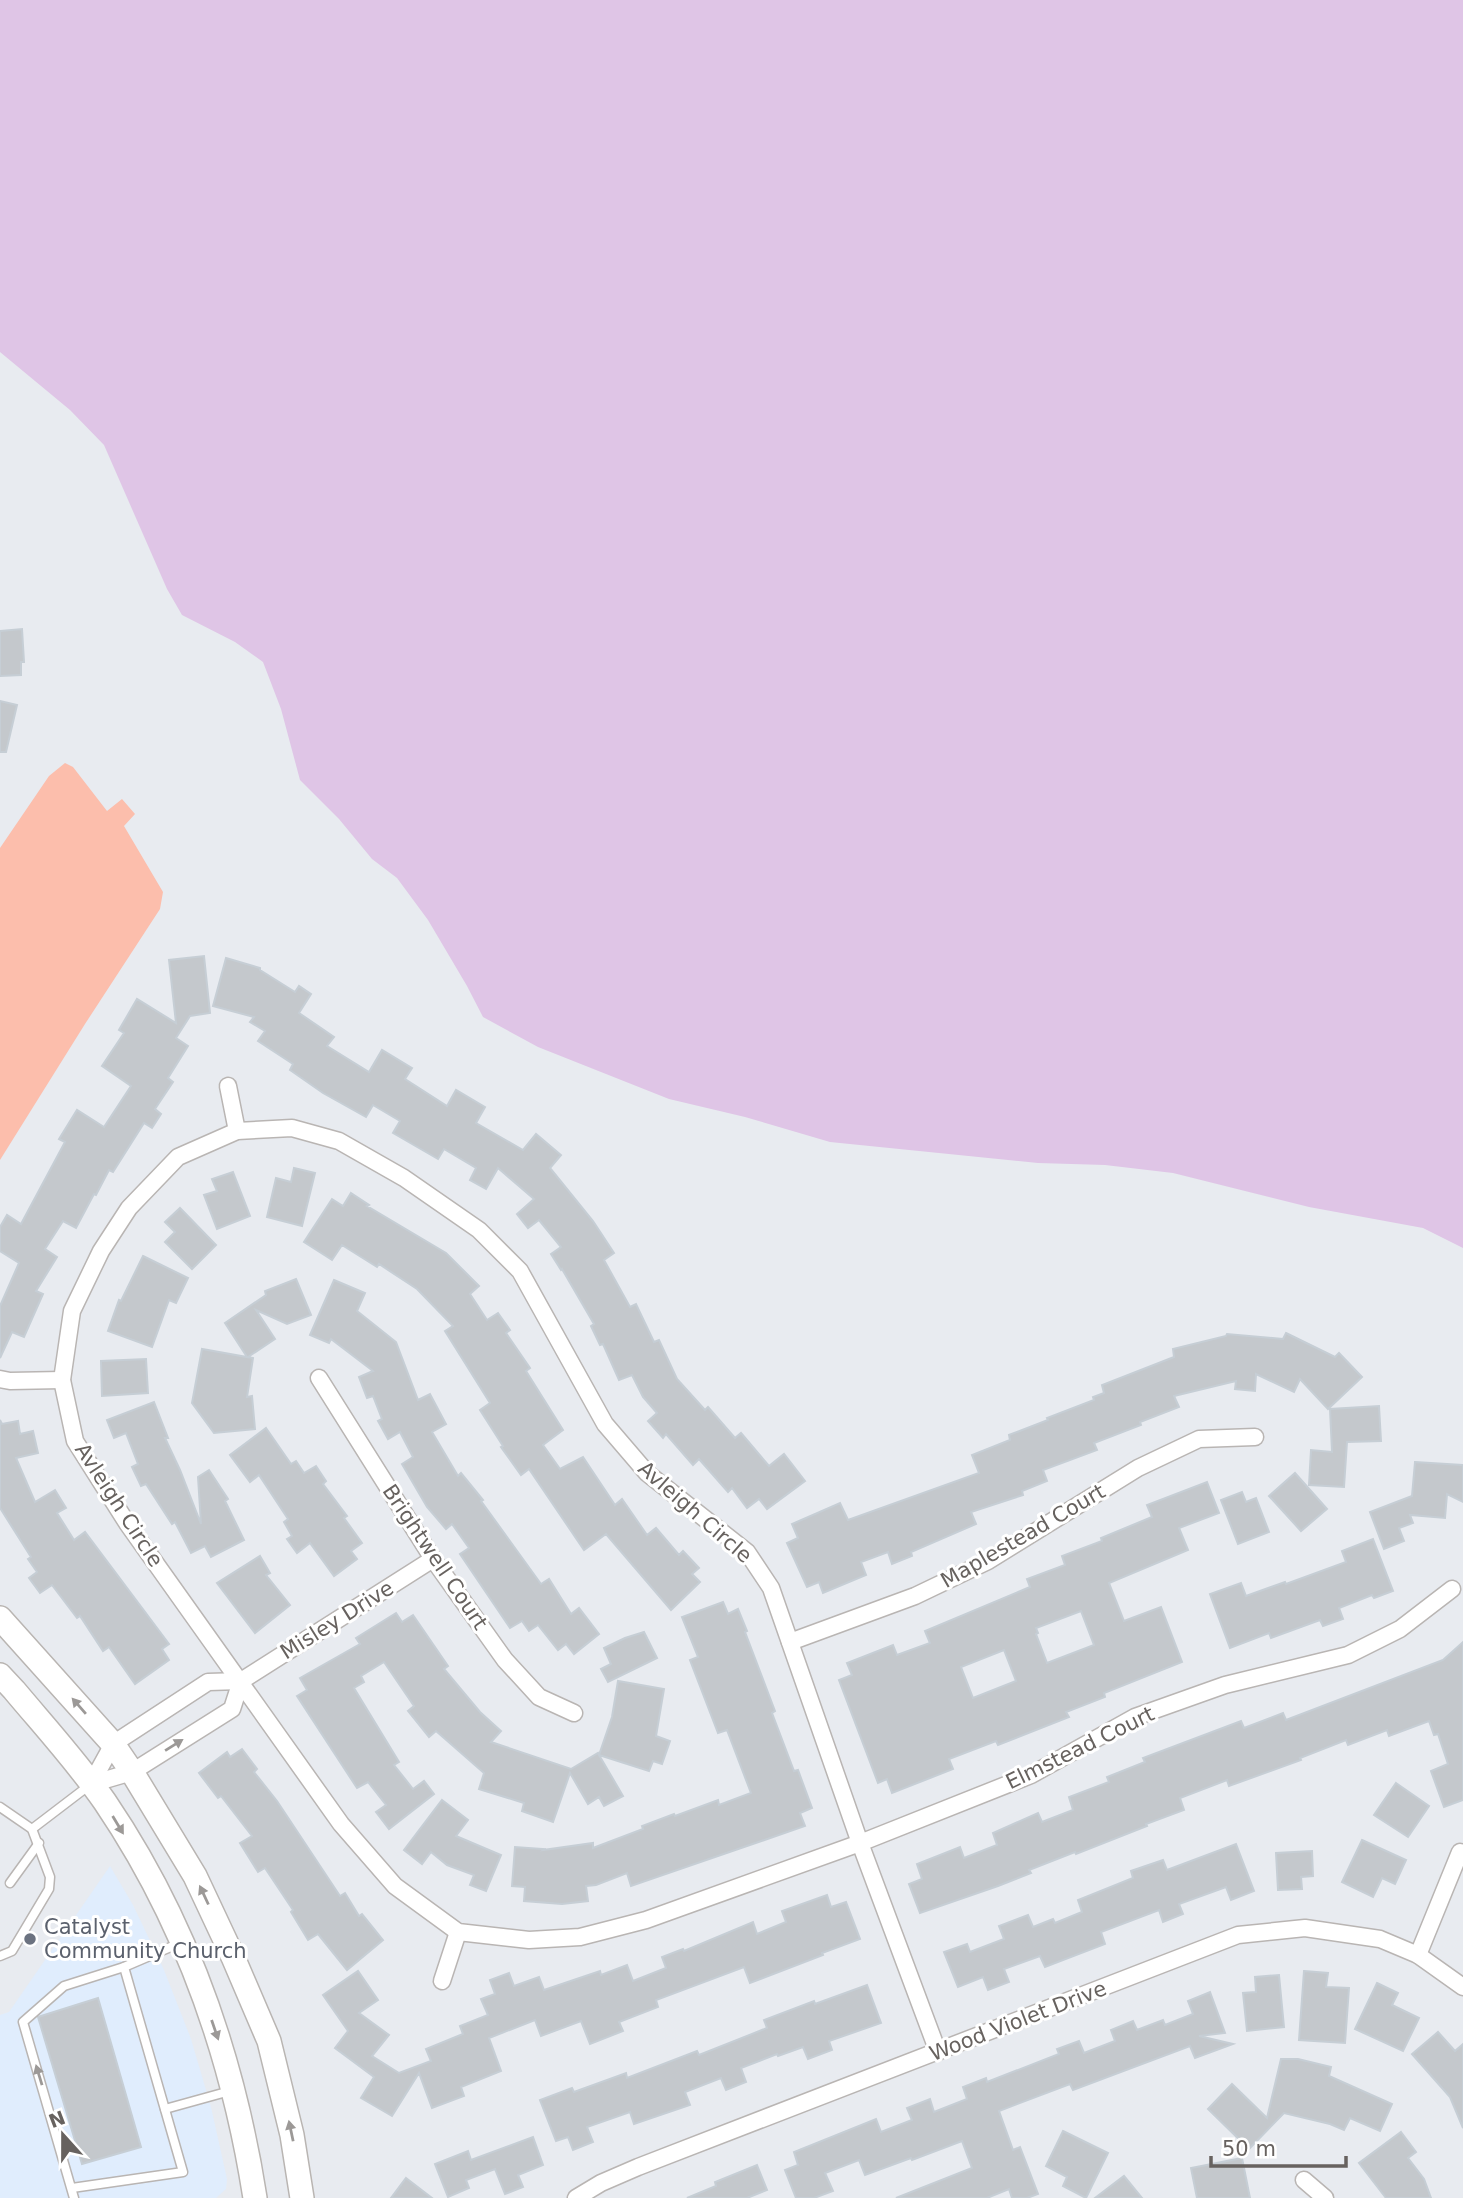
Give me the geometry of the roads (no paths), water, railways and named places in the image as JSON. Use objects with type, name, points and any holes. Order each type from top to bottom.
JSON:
[{"type":"main road","points":[[0,1618],[113,1744],[195,1876],[269,2041],[292,2134],[302,2198]]},
{"type":"main road","points":[[0,1675],[106,1803],[162,1897],[183,1942],[218,2040],[247,2145],[254,2198]]},
{"type":"street","points":[[228,1086],[237,1130]]},
{"type":"street","name":"Avleigh Circle","points":[[292,1128],[339,1141],[404,1178],[479,1230],[520,1270],[605,1424],[647,1474],[747,1552],[771,1588],[860,1843],[646,1920],[580,1937],[529,1940],[458,1932],[395,1886],[350,1835],[127,1523],[75,1441],[62,1380],[72,1311],[101,1251],[130,1208],[178,1157],[237,1130],[292,1128]]},
{"type":"street","name":"Brightwell Court","points":[[320,1378],[433,1559],[505,1660],[539,1698],[574,1713]]},
{"type":"street","points":[[0,1379],[62,1380]]},
{"type":"street","name":"Maplestead Court","points":[[790,1643],[915,1597],[988,1561],[1138,1468],[1199,1438],[1255,1437]]},
{"type":"street","name":"Misley Drive","points":[[91,1784],[113,1744],[208,1682],[241,1681],[433,1559]]},
{"type":"street","name":"Elmstead Court","points":[[860,1843],[1031,1775],[1135,1717],[1225,1685],[1348,1655],[1400,1629],[1452,1589]]},
{"type":"street","points":[[91,1784],[132,1772],[232,1709],[241,1681]]},
{"type":"street","points":[[860,1843],[938,2052]]},
{"type":"street","points":[[1418,1955],[1460,1852]]},
{"type":"street","name":"Wood Violet Drive","points":[[576,2198],[601,2183],[638,2167],[1238,1935],[1306,1928],[1380,1939],[1418,1955],[1463,1987]]},
{"type":"street","points":[[442,1981],[458,1932]]},
{"type":"street","points":[[1304,2180],[1325,2198]]},
{"type":"lane","points":[[32,1829],[91,1784]]},
{"type":"lane","points":[[0,1807],[32,1829],[50,1877],[49,1889],[12,1951],[0,1956]]},
{"type":"lane","points":[[10,1883],[39,1843]]},
{"type":"lane","points":[[75,2198],[23,2022],[64,1986],[124,1967],[183,1942]]},
{"type":"lane","points":[[72,2188],[183,2172],[124,1967]]},
{"type":"lane","points":[[165,2109],[233,2090]]},
{"type":"place","name":"Catalyst Community Church","points":[[30,1939]]}]
